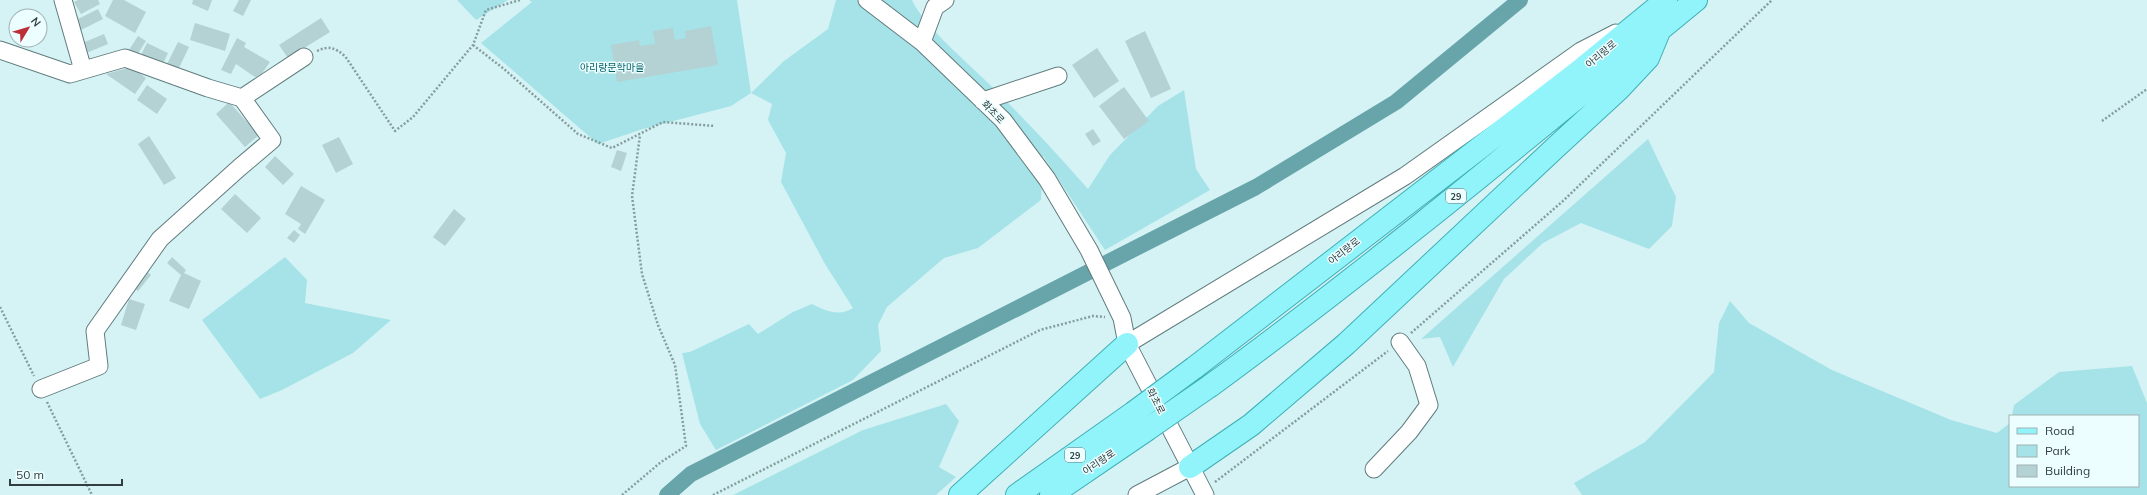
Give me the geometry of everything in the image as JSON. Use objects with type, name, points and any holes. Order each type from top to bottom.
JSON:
[{"type":"main road","name":"아리랑로","points":[[1050,495],[1210,386],[1299,321],[1652,24],[1666,0]]},
{"type":"main road","name":"아리랑로","points":[[1016,495],[1133,413],[1194,368],[1578,72],[1652,24],[1696,0]]},
{"type":"main road","points":[[1190,467],[1251,425],[1346,344],[1477,220],[1618,90],[1648,58],[1652,24]]},
{"type":"main road","points":[[960,495],[1127,344]]},
{"type":"street","points":[[63,0],[83,70]]},
{"type":"street","name":"화초로","points":[[867,0],[922,42],[1003,120],[1047,179],[1090,250],[1118,310],[1127,344],[1203,494]]},
{"type":"street","points":[[922,42],[935,7],[945,0]]},
{"type":"street","points":[[1127,344],[1405,176],[1581,51],[1652,24]]},
{"type":"street","points":[[0,50],[70,74],[125,58],[208,88],[242,98],[272,140],[160,239],[95,331],[99,366],[41,389]]},
{"type":"street","points":[[242,98],[304,57]]},
{"type":"street","points":[[983,101],[1058,76]]},
{"type":"street","points":[[1374,469],[1409,432],[1429,405],[1417,366],[1400,342]]},
{"type":"street","points":[[1137,495],[1190,467]]},
{"type":"path","points":[[304,57],[325,47],[334,48],[345,56],[395,131],[413,117],[472,45],[486,10],[520,0]]},
{"type":"path","points":[[1203,494],[1400,342],[1563,201],[1772,0]]},
{"type":"path","points":[[472,45],[504,69],[578,134],[612,148],[640,135],[654,125],[663,122],[715,126]]},
{"type":"path","points":[[2102,121],[2147,89]]},
{"type":"path","points":[[622,495],[661,462],[686,446],[675,365],[658,325],[642,274],[632,196],[640,135]]},
{"type":"path","points":[[712,495],[1040,330],[1118,310]]},
{"type":"green space","points":[[457,0],[508,0],[476,20]]},
{"type":"green space","name":"아리랑문학마을","points":[[529,0],[737,0],[751,93],[731,106],[643,129],[598,144],[481,43],[532,2]]},
{"type":"green space","points":[[836,0],[912,0],[917,9],[934,30],[1024,119],[1088,189],[1110,155],[1158,106],[1184,90],[1196,169],[1210,190],[1105,250],[1043,156],[1041,200],[978,248],[944,258],[887,307],[878,325],[881,351],[853,380],[716,450],[700,424],[682,353],[690,352],[749,324],[758,334],[793,312],[812,304],[827,311],[838,313],[848,311],[853,308],[825,264],[781,182],[786,153],[768,120],[772,104],[751,93],[784,61],[828,29]]},
{"type":"green space","points":[[1648,139],[1676,197],[1672,226],[1649,249],[1581,223],[1543,243],[1504,279],[1453,367],[1440,337],[1421,339]]},
{"type":"green space","points":[[285,257],[307,280],[305,303],[391,320],[353,353],[282,390],[260,399],[202,320]]},
{"type":"green space","points":[[1730,301],[1749,323],[1832,370],[1951,420],[1997,433],[2009,424],[2009,487],[2139,487],[2139,415],[2012,415],[2014,405],[2059,372],[2132,366],[2147,403],[2147,495],[1582,495],[1574,483],[1645,442],[1714,372],[1719,323]]},
{"type":"green space","points":[[946,404],[959,421],[939,467],[956,477],[936,495],[733,495],[863,430]]},
{"type":"building","points":[[78,0],[98,0],[100,4],[81,14],[74,2]]},
{"type":"building","points":[[113,0],[124,0],[146,12],[135,33],[105,16]]},
{"type":"building","points":[[193,0],[212,0],[208,11],[192,4]]},
{"type":"building","points":[[239,0],[251,0],[243,16],[233,11]]},
{"type":"building","points":[[98,9],[103,19],[81,30],[76,20]]},
{"type":"building","points":[[321,18],[330,32],[288,58],[279,45]]},
{"type":"building","points":[[195,23],[230,34],[225,51],[190,40]]},
{"type":"building","points":[[711,26],[718,65],[617,82],[611,45],[639,40],[640,46],[655,44],[653,31],[673,28],[675,40],[686,38],[685,31]]},
{"type":"building","points":[[1145,31],[1171,89],[1151,98],[1125,41]]},
{"type":"building","points":[[104,34],[108,44],[84,54],[80,44]]},
{"type":"building","points":[[138,36],[146,41],[137,55],[129,50]]},
{"type":"building","points":[[237,38],[246,43],[244,47],[270,62],[258,79],[236,64],[231,74],[221,70]]},
{"type":"building","points":[[178,42],[189,47],[178,70],[167,64]]},
{"type":"building","points":[[147,43],[168,53],[162,66],[141,55]]},
{"type":"building","points":[[1097,48],[1119,81],[1094,98],[1072,65]]},
{"type":"building","points":[[131,67],[146,78],[135,94],[106,74]]},
{"type":"building","points":[[147,85],[167,99],[157,114],[137,100]]},
{"type":"building","points":[[1124,87],[1149,121],[1124,139],[1099,106]]},
{"type":"building","points":[[229,102],[259,135],[245,147],[216,114]]},
{"type":"building","points":[[1093,129],[1101,141],[1093,146],[1085,134]]},
{"type":"building","points":[[149,136],[176,178],[164,185],[138,144]]},
{"type":"building","points":[[339,137],[353,164],[336,173],[322,145]]},
{"type":"building","points":[[617,150],[627,153],[621,171],[611,167]]},
{"type":"building","points":[[275,156],[294,174],[283,185],[265,167]]},
{"type":"building","points":[[301,186],[325,200],[305,234],[298,229],[301,224],[285,214]]},
{"type":"building","points":[[235,194],[261,218],[247,233],[221,209]]},
{"type":"building","points":[[454,209],[466,219],[445,246],[433,237]]},
{"type":"building","points":[[294,230],[300,235],[294,243],[287,238]]},
{"type":"building","points":[[172,257],[186,270],[184,273],[201,281],[189,309],[169,301],[181,275],[167,263]]},
{"type":"building","points":[[144,269],[151,275],[138,291],[130,285]]},
{"type":"building","points":[[129,299],[145,304],[136,330],[121,325]]},
{"type":"waterway","points":[[667,495],[691,474],[1256,187],[1396,102],[1520,0]]}]
